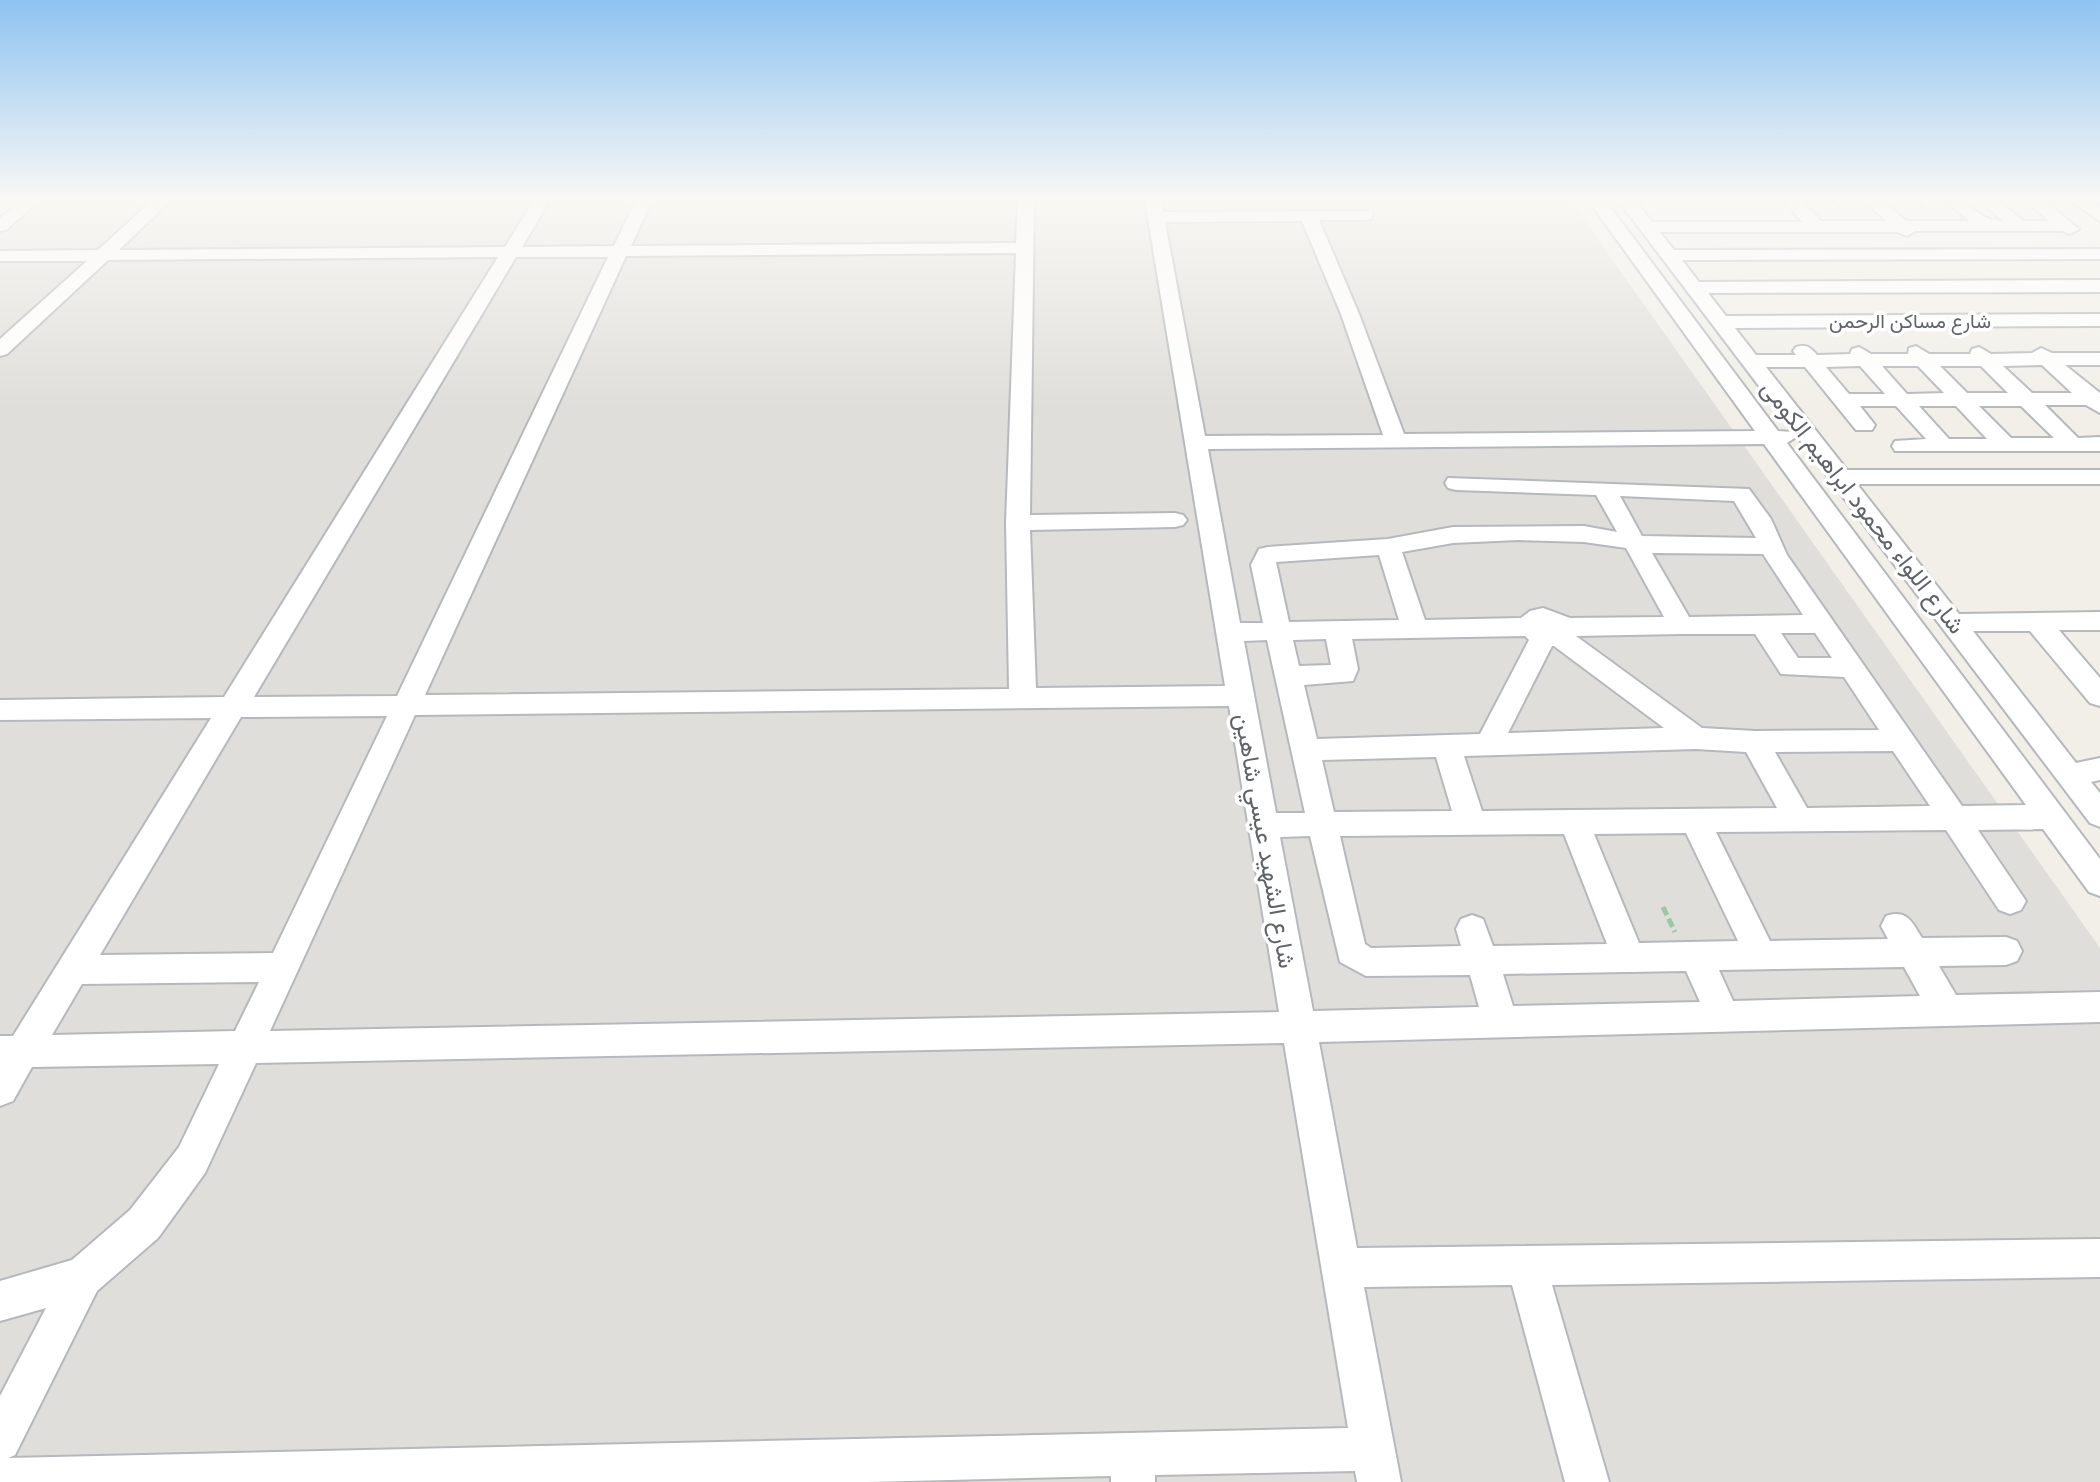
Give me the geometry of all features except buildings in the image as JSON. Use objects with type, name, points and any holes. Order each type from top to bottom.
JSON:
[{"type":"street","points":[[0,350],[87,269]]},
{"type":"street","points":[[0,1089],[11,1052],[72,970],[500,269]]},
{"type":"street","points":[[0,1440],[83,1277],[144,1224],[192,1160],[611,269]]},
{"type":"street","points":[[1023,698],[1018,523],[1024,269]]},
{"type":"street","name":"شارع الشهيد عيسي شاهين","points":[[1164,269],[1376,1466]]},
{"type":"street","points":[[1331,269],[1396,441]]},
{"type":"street","points":[[1647,269],[2100,883]]},
{"type":"street","name":"شارع اللواء محمود ابراهيم الكومى","points":[[1679,269],[2100,815]]},
{"type":"street","points":[[1735,269],[1864,425]]},
{"type":"street","points":[[1784,269],[1943,445]]},
{"type":"street","points":[[1838,269],[2005,445]]},
{"type":"street","points":[[1893,269],[2073,445]]},
{"type":"street","points":[[1949,269],[2097,402]]},
{"type":"street","points":[[1998,269],[2100,358]]},
{"type":"street","points":[[2053,269],[2100,308]]},
{"type":"street","points":[[1694,288],[2100,286]]},
{"type":"street","name":"شارع مساكن الرحمن","points":[[1720,322],[2100,320]]},
{"type":"street","points":[[1750,361],[2100,358]]},
{"type":"street","points":[[1844,400],[2026,399],[2097,402]]},
{"type":"street","points":[[1194,443],[1809,437]]},
{"type":"street","points":[[1903,446],[2100,444]]},
{"type":"street","points":[[1840,477],[2100,477]]},
{"type":"street","points":[[1456,483],[1739,493],[1754,510],[1771,546],[1821,624],[2010,901]]},
{"type":"street","points":[[1561,485],[1584,534]]},
{"type":"street","points":[[1604,489],[1682,626]]},
{"type":"street","points":[[1018,523],[1175,520]]},
{"type":"street","points":[[1771,546],[1636,543],[1584,534],[1453,535],[1388,547],[1268,555],[1263,565],[1347,945],[1358,958],[1375,962],[1477,945],[1629,958],[1761,955],[1904,939],[2006,951]]},
{"type":"street","points":[[1388,547],[1415,629]]},
{"type":"street","points":[[1953,623],[2100,622]]},
{"type":"street","points":[[1228,632],[1547,623],[1682,626],[1821,624]]},
{"type":"street","points":[[1547,623],[1696,738]]},
{"type":"street","points":[[1490,742],[1547,623]]},
{"type":"street","points":[[2038,623],[2100,696]]},
{"type":"street","points":[[1762,625],[1790,667],[1851,668]]},
{"type":"street","points":[[1288,676],[1344,674],[1337,630]]},
{"type":"street","points":[[0,710],[1239,696]]},
{"type":"street","points":[[1304,750],[1696,738],[1755,742],[1899,740]]},
{"type":"street","points":[[1755,742],[1798,819]]},
{"type":"street","points":[[1447,748],[1471,823]]},
{"type":"street","points":[[2070,776],[2100,769]]},
{"type":"street","points":[[1262,825],[2051,817]]},
{"type":"street","points":[[1695,820],[1761,955]]},
{"type":"street","points":[[1574,822],[1629,958]]},
{"type":"street","points":[[1904,939],[1947,1011]]},
{"type":"street","points":[[1477,945],[1501,1022]]},
{"type":"street","points":[[1696,956],[1723,1016]]},
{"type":"street","points":[[72,970],[283,967]]},
{"type":"street","points":[[11,1052],[1298,1027],[2100,1007]]},
{"type":"street","points":[[1341,1268],[2100,1258]]},
{"type":"street","points":[[1526,1264],[1587,1482]]},
{"type":"street","points":[[0,1301],[83,1277]]},
{"type":"street","points":[[0,1480],[1376,1466]]},
{"type":"shaded area","points":[[0,269],[1619,269],[2100,948],[2100,1482],[0,1482]]}]
